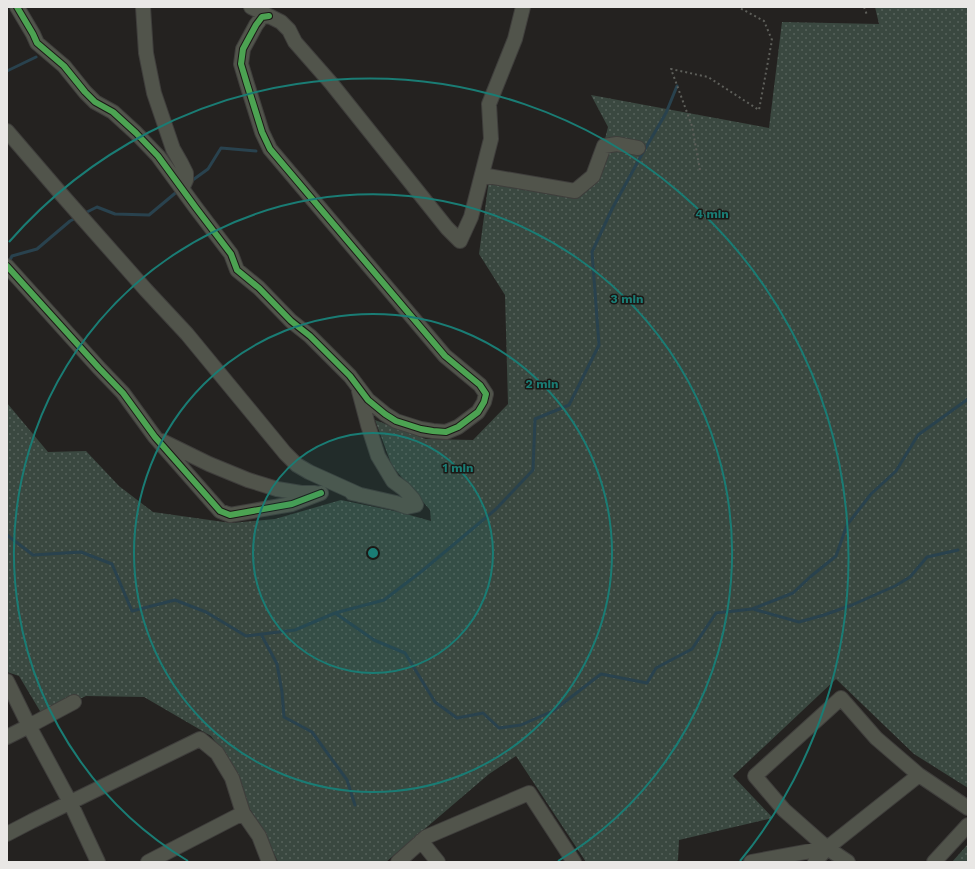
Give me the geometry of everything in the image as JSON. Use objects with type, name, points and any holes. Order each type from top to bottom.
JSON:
[{"type":"street","points":[[17,7],[37,43],[64,66],[95,102],[113,112],[158,156],[231,254],[237,270],[260,288],[291,321],[310,336],[350,376],[368,400],[396,421],[410,426],[446,432],[458,427],[478,412],[484,402],[486,394],[480,385],[445,356],[270,149],[262,132],[241,64],[244,48],[256,25],[262,17],[269,16]]},
{"type":"street","points":[[143,7],[146,53],[154,93],[173,149],[186,173],[186,180],[182,189]]},
{"type":"street","points":[[251,7],[282,22],[289,30],[295,42],[331,83],[447,228],[460,241],[471,217],[490,139],[489,104],[515,39],[523,7]]},
{"type":"street","points":[[7,131],[186,334],[285,454],[296,465],[309,472],[360,494]]},
{"type":"street","points":[[482,175],[575,191],[593,176],[604,146],[617,144],[638,148]]},
{"type":"street","points":[[7,266],[123,393],[155,437],[220,511],[230,515],[292,504],[321,493]]},
{"type":"street","points":[[155,437],[184,452],[248,480],[278,490],[321,493],[335,491],[360,494],[407,506],[416,506],[413,499],[404,489],[393,481],[378,456],[358,386]]},
{"type":"street","points":[[7,681],[29,726],[70,802],[98,862]]},
{"type":"street","points":[[848,862],[827,848],[784,810],[755,776],[841,698],[876,738],[919,775],[968,808]]},
{"type":"street","points":[[7,737],[74,702]]},
{"type":"street","points":[[7,834],[200,739],[218,753],[232,778],[243,813],[258,836],[269,862]]},
{"type":"street","points":[[815,862],[827,848],[919,775]]},
{"type":"street","points":[[398,862],[426,837],[529,793],[574,862]]},
{"type":"street","points":[[148,862],[243,813]]},
{"type":"street","points":[[934,862],[968,825]]},
{"type":"street","points":[[421,841],[438,862]]},
{"type":"street","points":[[751,862],[827,848]]},
{"type":"path","points":[[700,170],[692,126],[671,69],[708,77],[759,110],[772,40],[764,21],[738,7]]},
{"type":"path","points":[[864,7],[867,15]]},
{"type":"green space","points":[[875,7],[968,7],[968,788],[914,754],[836,679],[733,776],[773,818],[679,840],[678,860],[676,862],[586,862],[516,756],[489,774],[386,862],[278,862],[246,802],[229,760],[211,736],[144,697],[86,696],[43,716],[19,676],[7,672],[7,403],[48,452],[86,451],[119,486],[153,512],[231,523],[275,519],[341,500],[399,512],[431,521],[430,510],[392,466],[375,420],[426,439],[473,440],[508,404],[505,295],[479,254],[489,179],[571,190],[598,167],[608,127],[591,95],[769,128],[782,22],[879,24]]},
{"type":"green space","points":[[968,844],[968,862],[952,862]]},
{"type":"waterway","points":[[7,71],[36,57]]},
{"type":"waterway","points":[[7,535],[33,555],[81,552],[112,564],[132,611],[175,600],[206,612],[246,636],[295,630],[335,613],[384,600],[422,571],[496,509],[533,470],[535,419],[569,405],[599,345],[592,252],[612,209],[666,113],[677,86]]},
{"type":"waterway","points":[[190,182],[208,169],[221,148],[256,151]]},
{"type":"waterway","points":[[85,213],[97,207],[115,214],[149,215],[179,190]]},
{"type":"waterway","points":[[8,264],[12,256],[37,249],[70,221],[76,218]]},
{"type":"waterway","points":[[335,613],[374,640],[405,653],[435,702],[457,718],[483,713],[499,728],[521,725],[553,711],[601,674],[647,683],[656,668],[692,649],[716,613],[752,609],[793,593],[836,556],[847,525],[871,494],[896,471],[918,435],[968,399]]},
{"type":"waterway","points":[[753,609],[799,622],[824,615],[852,605],[895,586],[910,577],[927,557],[958,550]]},
{"type":"waterway","points":[[261,634],[277,664],[282,692],[284,717],[312,732],[347,780],[355,805]]},
{"type":"cycle path","points":[[17,7],[37,43],[64,66],[95,102],[113,112],[158,156],[231,254],[237,270],[259,288],[291,321],[310,336],[350,376],[368,400],[396,421],[421,429],[446,432],[458,427],[478,412],[484,402],[486,394],[480,385],[445,356],[270,149],[262,132],[241,64],[243,49],[256,25],[262,17],[269,16]]},
{"type":"cycle path","points":[[7,266],[123,393],[155,437],[220,511],[230,515],[292,504],[321,493]]}]
